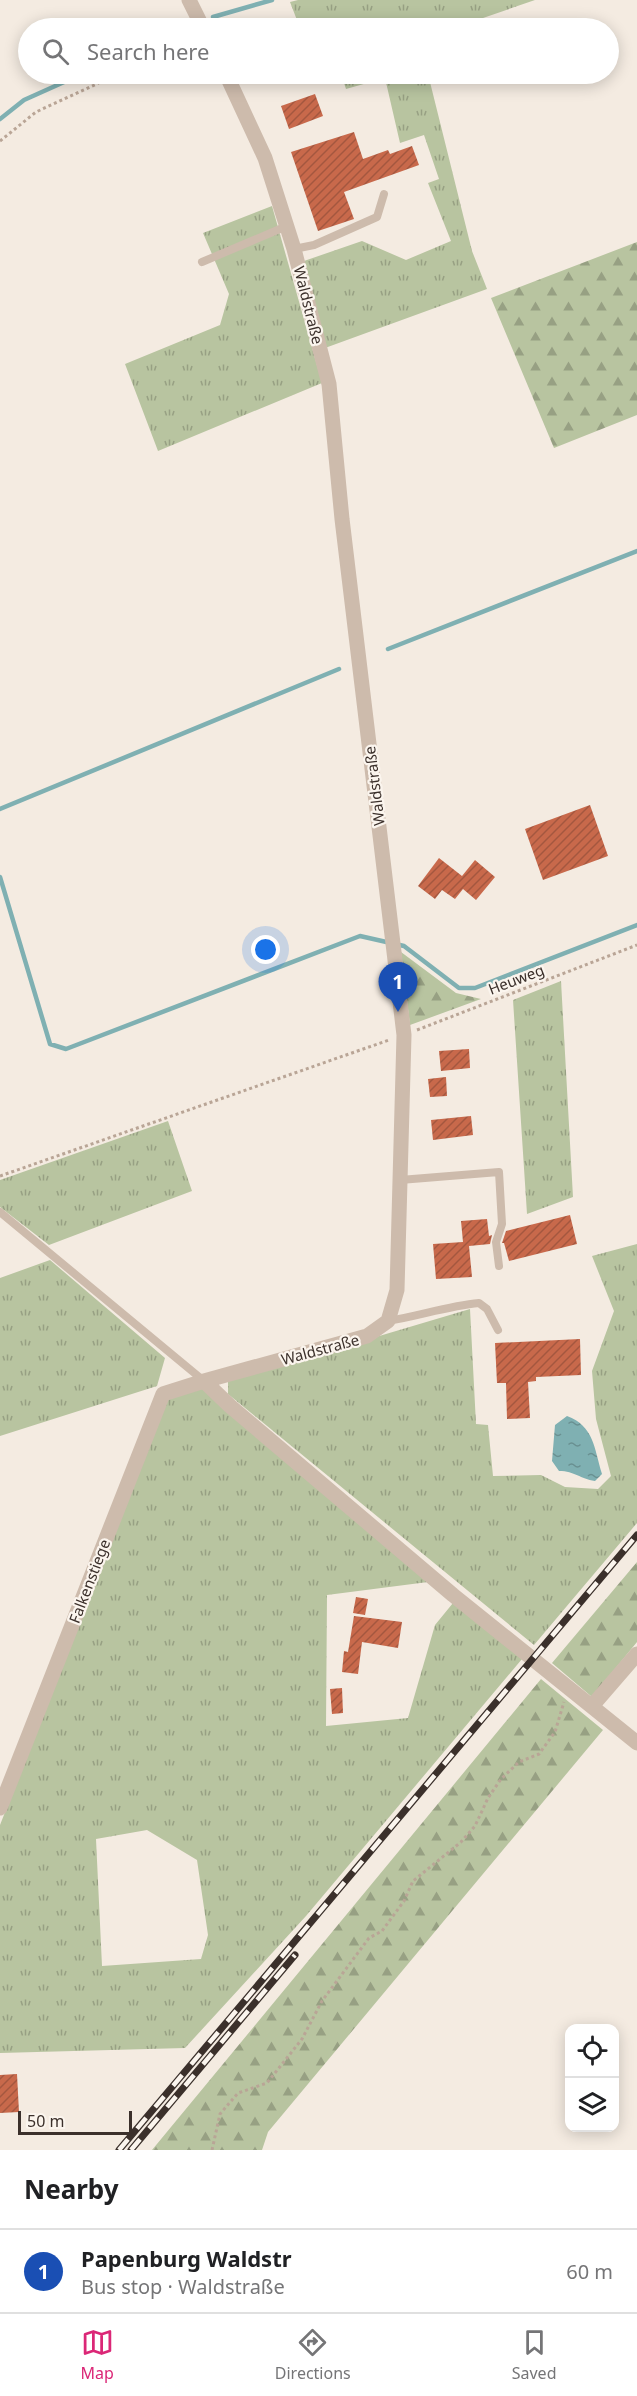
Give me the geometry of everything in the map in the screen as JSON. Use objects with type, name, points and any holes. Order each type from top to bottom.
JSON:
[{"type":"street","points":[[189,0],[198,18]]},
{"type":"street","name":"Waldstraße","points":[[204,1380],[367,1336],[388,1321],[397,1290],[404,1035],[342,519],[329,384],[294,249],[265,158],[231,84]]},
{"type":"street","points":[[204,1380],[230,1406],[453,1595],[637,1743]]},
{"type":"street","name":"Falkenstiege","points":[[0,1808],[163,1394],[204,1380]]},
{"type":"street","points":[[592,1706],[637,1654]]},
{"type":"lane","points":[[294,249],[314,245],[377,217],[384,194]]},
{"type":"lane","points":[[202,262],[287,226]]},
{"type":"lane","points":[[400,1180],[499,1172],[502,1224],[496,1242],[499,1266]]},
{"type":"lane","points":[[0,1212],[204,1380]]},
{"type":"lane","points":[[388,1321],[457,1305],[479,1303],[487,1309],[498,1330]]},
{"type":"path","points":[[0,141],[36,112],[96,84]]},
{"type":"path","name":"Heuweg","points":[[0,1176],[404,1035],[637,945]]},
{"type":"path","points":[[212,2150],[220,2114],[238,2093],[267,2083],[302,2039],[322,2001],[369,1938],[382,1931],[404,1901],[413,1881],[461,1842],[475,1826],[488,1798],[501,1779],[519,1762],[539,1754],[555,1732],[568,1688]]},
{"type":"green space","points":[[298,0],[535,0],[483,18],[296,18],[290,2]]},
{"type":"green space","points":[[344,84],[364,84],[346,89]]},
{"type":"green space","points":[[386,84],[430,84],[472,251],[487,289],[325,348],[304,261],[362,241],[406,260],[451,241],[428,183],[439,179],[424,135],[400,143]]},
{"type":"green space","points":[[272,206],[322,383],[158,451],[125,364],[220,325],[229,294],[203,233]]},
{"type":"green space","points":[[637,242],[637,415],[554,448],[491,298]]},
{"type":"green space","points":[[401,952],[456,993],[481,999],[410,1025]]},
{"type":"green space","points":[[561,981],[573,1197],[527,1214],[513,1000]]},
{"type":"green space","points":[[168,1121],[192,1191],[49,1245],[0,1207],[0,1180]]},
{"type":"green space","points":[[637,1244],[637,1523],[534,1645],[228,1394],[228,1381],[470,1309],[476,1424],[488,1425],[493,1476],[541,1475],[565,1487],[598,1489],[611,1476],[596,1419],[592,1371],[614,1311],[592,1256]]},
{"type":"green space","points":[[50,1260],[165,1358],[157,1386],[0,1436],[0,1278]]},
{"type":"green space","points":[[204,1388],[428,1582],[327,1595],[326,1726],[408,1718],[435,1625],[453,1603],[522,1659],[306,1916],[185,2048],[0,2053],[0,1825],[168,1398]],"holes":[[[147,1830],[197,1860],[208,1935],[201,1959],[102,1966],[96,1839]]]},
{"type":"green space","points":[[637,1562],[637,1642],[592,1697],[552,1663]]},
{"type":"green space","points":[[541,1679],[603,1730],[268,2132],[262,2150],[152,2150]]},
{"type":"water","points":[[567,1416],[583,1426],[592,1439],[602,1474],[595,1481],[559,1471],[552,1461],[555,1425]]},
{"type":"building","points":[[315,94],[323,116],[289,129],[281,106]]},
{"type":"building","points":[[354,132],[363,159],[388,150],[390,154],[412,146],[419,165],[344,192],[354,219],[318,231],[291,152]]},
{"type":"building","points":[[590,805],[608,856],[543,880],[525,829]]},
{"type":"building","points":[[439,858],[462,876],[475,860],[495,877],[476,900],[463,889],[455,899],[442,890],[435,899],[418,886]]},
{"type":"building","points":[[469,1049],[470,1068],[441,1071],[439,1051]]},
{"type":"building","points":[[446,1077],[447,1096],[430,1097],[428,1079]]},
{"type":"building","points":[[471,1116],[473,1135],[433,1140],[431,1120]]},
{"type":"building","points":[[570,1215],[577,1244],[509,1261],[504,1243],[502,1243],[506,1231]]},
{"type":"building","points":[[487,1219],[489,1236],[492,1235],[490,1244],[469,1246],[472,1277],[436,1279],[433,1244],[463,1242],[461,1221]]},
{"type":"building","points":[[580,1339],[581,1375],[536,1377],[536,1381],[528,1382],[530,1418],[507,1419],[506,1383],[497,1383],[495,1343]]},
{"type":"building","points":[[356,1597],[368,1599],[365,1615],[353,1613]]},
{"type":"building","points":[[354,1616],[402,1622],[398,1648],[362,1642],[358,1674],[342,1672],[344,1651],[348,1652]]},
{"type":"building","points":[[342,1688],[343,1713],[332,1714],[330,1689]]},
{"type":"building","points":[[17,2074],[19,2112],[0,2113],[0,2075]]},
{"type":"waterway","points":[[213,17],[272,0]]},
{"type":"waterway","points":[[0,119],[24,100],[60,84]]},
{"type":"waterway","points":[[388,649],[637,551]]},
{"type":"waterway","points":[[0,809],[339,669]]},
{"type":"waterway","points":[[0,877],[50,1044],[66,1049],[360,936],[404,946],[459,988],[475,988],[637,925]]},
{"type":"railway","points":[[119,2150],[637,1535]]},
{"type":"railway","points":[[131,2150],[295,1955]]},
{"type":"place","name":"Papenburg Waldstr","points":[[398,1012]]}]
